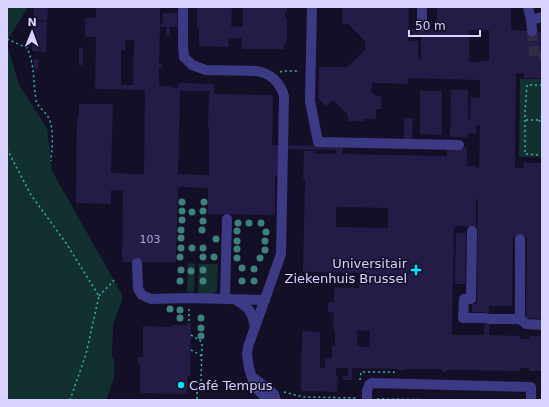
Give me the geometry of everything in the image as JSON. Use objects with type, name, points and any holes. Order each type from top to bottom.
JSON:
[{"type":"lane","points":[[183,7],[184,57],[192,65],[206,70],[262,72],[271,76],[282,89],[284,100],[281,254],[248,347],[247,354],[249,368],[255,387],[265,397],[271,400]]},
{"type":"lane","points":[[312,7],[310,101],[318,142],[459,145]]},
{"type":"lane","points":[[422,7],[422,26]]},
{"type":"lane","points":[[528,7],[532,20],[532,31]]},
{"type":"lane","points":[[532,20],[542,17]]},
{"type":"lane","points":[[225,299],[227,219]]},
{"type":"lane","points":[[472,231],[471,299],[464,299],[463,318],[520,319],[526,324],[542,325]]},
{"type":"lane","points":[[520,239],[520,319]]},
{"type":"lane","points":[[137,263],[138,289],[142,295],[152,298],[265,300]]},
{"type":"lane","points":[[236,300],[246,306],[253,316],[255,327]]},
{"type":"lane","points":[[252,376],[274,394],[276,400]]},
{"type":"lane","points":[[367,397],[369,385],[372,383],[531,387],[531,400]]},
{"type":"path","points":[[7,39],[27,48],[31,58],[35,82],[36,102],[47,116],[52,132],[51,161]]},
{"type":"path","points":[[271,76],[283,71],[311,72]]},
{"type":"path","points":[[542,85],[527,85],[525,111],[526,154],[542,155]]},
{"type":"path","points":[[526,120],[538,120],[542,116]]},
{"type":"path","points":[[538,120],[542,124]]},
{"type":"path","points":[[7,149],[31,195],[66,243],[99,296]]},
{"type":"path","points":[[70,400],[86,354],[99,296],[116,278]]},
{"type":"path","points":[[189,298],[189,321]]},
{"type":"path","points":[[191,335],[202,342],[201,384],[197,387],[196,400]]},
{"type":"path","points":[[191,350],[202,356]]},
{"type":"path","points":[[288,393],[302,398],[367,397],[446,400]]},
{"type":"green space","points":[[7,7],[28,7],[7,41]]},
{"type":"green space","points":[[7,44],[19,85],[47,128],[52,171],[123,297],[113,324],[112,356],[114,359],[114,378],[106,400],[7,400]]},
{"type":"green space","points":[[520,79],[542,79],[542,157],[519,157]]},
{"type":"green space","points":[[188,263],[195,264],[194,292],[187,292]]},
{"type":"green space","points":[[199,264],[218,264],[217,291],[212,294],[198,295]]},
{"type":"building","points":[[34,7],[48,7],[47,21],[34,20]]},
{"type":"building","name":"Universitair Ziekenhuis Brussel","points":[[96,7],[160,7],[160,24],[162,24],[163,13],[177,13],[177,27],[170,27],[170,36],[166,36],[166,27],[160,27],[159,64],[162,64],[162,68],[159,68],[159,86],[172,86],[172,88],[178,88],[179,83],[214,84],[214,94],[273,95],[272,145],[343,146],[342,154],[447,156],[447,147],[467,147],[467,166],[476,166],[476,168],[479,168],[480,125],[476,125],[476,133],[468,133],[467,137],[450,137],[451,90],[468,90],[468,120],[470,120],[471,97],[480,98],[480,79],[408,78],[408,84],[372,83],[371,92],[376,96],[382,96],[381,109],[376,109],[376,119],[348,121],[348,115],[333,100],[326,106],[318,98],[319,67],[347,67],[365,50],[365,41],[348,24],[342,24],[342,7],[409,7],[408,41],[418,41],[418,59],[421,59],[421,37],[412,37],[412,28],[437,29],[437,7],[511,7],[511,30],[542,32],[542,78],[524,78],[524,73],[516,73],[515,168],[523,168],[524,163],[542,163],[542,319],[526,318],[527,237],[513,237],[512,306],[489,306],[489,335],[520,336],[520,339],[529,339],[529,336],[542,336],[542,371],[529,371],[529,368],[520,368],[520,371],[447,370],[447,372],[442,372],[442,369],[398,370],[352,368],[352,380],[343,380],[343,376],[348,376],[348,368],[336,368],[336,376],[338,376],[337,392],[301,391],[302,331],[320,332],[320,368],[325,368],[325,358],[332,358],[332,346],[335,346],[335,330],[333,330],[334,313],[328,312],[328,303],[334,302],[334,287],[359,288],[359,273],[303,272],[305,179],[303,179],[304,151],[315,151],[315,154],[336,154],[336,150],[279,149],[278,176],[275,176],[275,215],[208,214],[207,188],[179,187],[176,262],[122,262],[123,190],[111,190],[111,204],[76,203],[77,117],[79,117],[79,104],[113,104],[111,173],[144,174],[145,90],[95,89],[96,37],[85,37],[85,18],[96,18]],"holes":[[[469,30],[489,30],[489,61],[469,62]],[[125,40],[134,40],[133,85],[121,85],[121,50],[125,50]],[[180,91],[209,91],[209,175],[178,174]],[[476,199],[478,199],[477,304],[472,304],[472,312],[485,312],[484,335],[452,335],[454,227],[476,227]],[[336,207],[388,208],[388,228],[336,227]],[[357,330],[370,331],[369,347],[357,346]]]},
{"type":"building","points":[[197,7],[232,7],[231,26],[243,27],[243,7],[287,7],[285,18],[287,18],[287,42],[284,44],[284,49],[242,49],[242,38],[229,38],[228,47],[199,46]]},
{"type":"building","points":[[33,22],[47,22],[46,52],[32,51]]},
{"type":"building","points":[[79,48],[83,48],[83,65],[79,65]]},
{"type":"building","points":[[34,59],[39,59],[38,69],[34,68]]},
{"type":"building","points":[[420,91],[442,91],[442,135],[420,134]]},
{"type":"building","points":[[404,118],[413,118],[412,141],[404,141]]},
{"type":"building","points":[[456,233],[466,233],[465,284],[455,284]]},
{"type":"building","points":[[187,322],[191,323],[190,376],[188,376],[187,394],[140,393],[140,363],[138,363],[138,357],[143,357],[143,326],[171,327],[171,325],[187,325]]},
{"type":"tunnel","points":[[532,31],[534,56],[542,56]]},
{"type":"place","name":"Universitair Ziekenhuis Brussel","points":[[416,270]]},
{"type":"place","name":"Café Tempus","points":[[181,385]]}]
